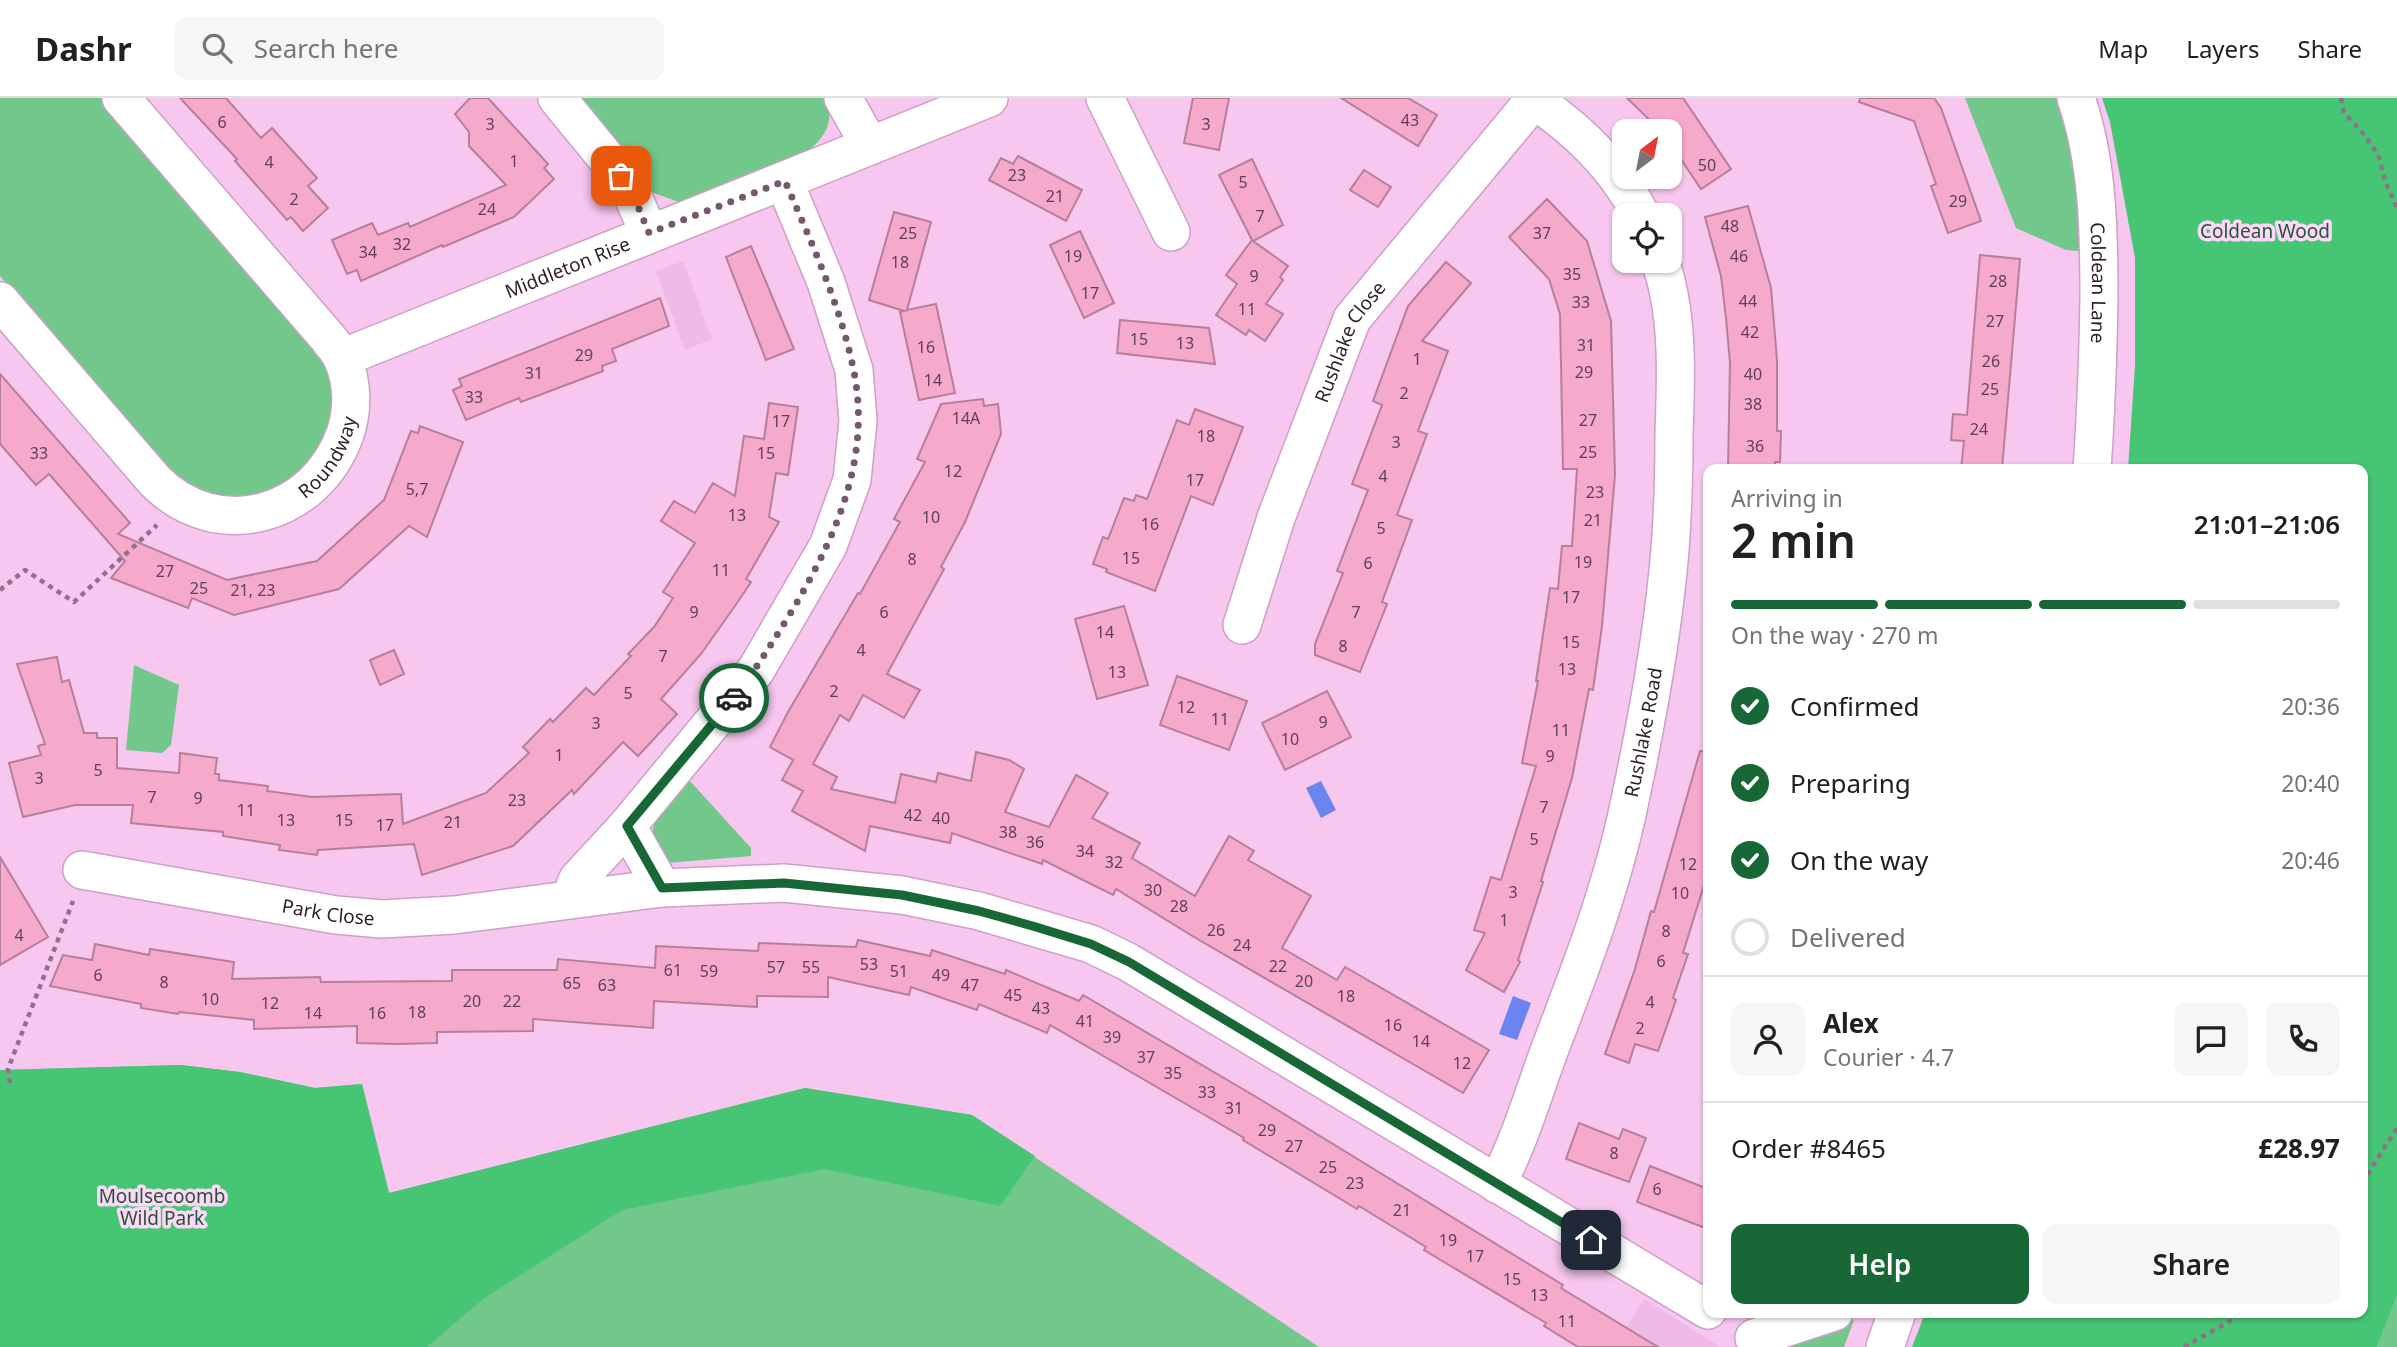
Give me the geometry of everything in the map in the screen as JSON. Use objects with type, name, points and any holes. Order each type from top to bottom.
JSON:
[{"type":"street","name":"Roundway","points":[[0,301],[155,481],[177,500],[204,513],[247,515],[272,510],[293,500],[312,487],[327,471],[347,428],[351,394],[342,358],[328,338],[121,98]]},
{"type":"street","points":[[557,98],[621,176],[634,197],[649,233]]},
{"type":"street","points":[[843,98],[870,146]]},
{"type":"street","name":"Middleton Rise","points":[[342,358],[989,98]]},
{"type":"street","points":[[1105,98],[1171,232]]},
{"type":"street","name":"Coldean Lane","points":[[2076,98],[2093,173],[2098,215],[2098,365],[2092,464]]},
{"type":"street","points":[[1532,99],[1562,119],[1600,155],[1628,190],[1635,203]]},
{"type":"street","name":"Rushlake Close","points":[[1242,625],[1276,518],[1352,319],[1532,99]]},
{"type":"street","points":[[576,898],[575,885],[578,878],[627,826],[761,662],[828,547],[852,480],[858,421],[854,370],[826,282],[785,181]]},
{"type":"street","name":"Rushlake Road","points":[[1497,1184],[1562,1017],[1605,892],[1629,806],[1646,718],[1660,636],[1670,548],[1674,460],[1673,335],[1669,295],[1663,273]]},
{"type":"street","points":[[627,826],[662,888]]},
{"type":"street","name":"Park Close","points":[[82,870],[336,915],[382,919],[454,915],[662,888],[784,883],[902,895],[979,911],[1091,944],[1140,969],[1703,1307]]},
{"type":"street","name":"Park Close","points":[[1720,1318],[1756,1342]]},
{"type":"street","points":[[1756,1342],[1818,1318]]},
{"type":"street","points":[[1885,1347],[1895,1318]]},
{"type":"path","points":[[2341,98],[2344,113],[2378,154],[2385,181],[2397,208]]},
{"type":"path","points":[[0,590],[25,570],[74,602],[166,517],[177,500]]},
{"type":"path","points":[[10,1083],[8,1069],[70,914],[82,870]]},
{"type":"path","points":[[2368,1174],[2397,1128]]},
{"type":"path","points":[[2184,1347],[2235,1318]]},
{"type":"shaded area","points":[[683,261],[712,339],[685,350],[656,271]]},
{"type":"shaded area","points":[[1644,1299],[1721,1347],[1615,1347]]},
{"type":"green space","points":[[0,98],[106,98],[321,346],[339,399],[311,470],[259,499],[201,495],[161,462],[0,276]]},
{"type":"green space","points":[[572,98],[827,98],[830,114],[824,134],[808,151],[679,202],[651,192]]},
{"type":"green space","points":[[1965,98],[2059,98],[2066,119],[2087,252],[2066,250],[2016,228]]},
{"type":"green space","name":"Coldean Wood","points":[[2102,98],[2397,98],[2397,1296],[2377,1347],[1912,1347],[1923,1318],[2368,1318],[2368,464],[2128,464],[2135,365],[2135,258],[2110,122]]},
{"type":"green space","points":[[134,665],[179,685],[171,745],[162,753],[126,750]]},
{"type":"green space","points":[[689,780],[751,848],[751,856],[667,863],[652,835],[654,824]]},
{"type":"green space","name":"Moulsecoomb Wild Park","points":[[180,1065],[240,1072],[315,1088],[362,1084],[389,1193],[805,1088],[972,1115],[1319,1347],[0,1347],[0,1070]]},
{"type":"green space","name":"Moulsecoomb Wild Park","points":[[180,1065],[240,1072],[315,1088],[362,1084],[389,1193],[805,1088],[972,1115],[1035,1156],[1000,1206],[825,1169],[622,1210],[483,1299],[427,1347],[0,1347],[0,1070]]},
{"type":"green space","points":[[2397,1296],[2397,1347],[2377,1347]]},
{"type":"green space","points":[[1854,1320],[1844,1347],[1785,1347],[1792,1340]]},
{"type":"water","points":[[1321,781],[1336,810],[1321,818],[1306,788]]},
{"type":"water","points":[[1513,996],[1531,1003],[1517,1040],[1499,1034]]},
{"type":"building","points":[[180,98],[226,98],[261,138],[272,128],[317,178],[308,186],[328,208],[303,231],[291,217],[287,220],[235,161],[237,159]]},
{"type":"building","points":[[470,98],[488,98],[548,164],[544,168],[554,179],[514,217],[361,281],[357,270],[347,274],[332,240],[372,223],[378,235],[408,223],[410,227],[506,185],[469,146],[469,132],[455,114]]},
{"type":"building","points":[[1193,98],[1229,98],[1219,150],[1184,143]]},
{"type":"building","points":[[1341,98],[1408,98],[1437,115],[1418,146]]},
{"type":"building","points":[[1627,98],[1683,98],[1731,169],[1701,189],[1682,161],[1682,119],[1649,119]]},
{"type":"building","points":[[1860,98],[1934,98],[1941,108],[1981,221],[1948,233],[1931,186],[1936,184],[1914,121],[1859,102]]},
{"type":"building","points":[[1018,156],[1082,190],[1066,221],[989,180],[1001,158],[1013,164]]},
{"type":"building","points":[[1252,159],[1283,225],[1253,241],[1288,266],[1280,277],[1283,280],[1266,304],[1283,314],[1265,341],[1249,330],[1246,335],[1216,315],[1237,284],[1226,275],[1252,240],[1219,175]]},
{"type":"building","points":[[1364,170],[1391,187],[1378,207],[1350,190]]},
{"type":"building","points":[[1547,199],[1587,241],[1611,321],[1615,475],[1602,626],[1593,690],[1589,689],[1572,778],[1518,960],[1520,962],[1504,992],[1466,970],[1485,933],[1474,930],[1491,877],[1501,880],[1536,766],[1522,763],[1538,681],[1550,588],[1558,589],[1562,546],[1572,546],[1577,469],[1563,469],[1560,314],[1549,279],[1509,237]]},
{"type":"building","points":[[1748,206],[1771,288],[1777,360],[1777,431],[1781,431],[1780,462],[1775,464],[1728,464],[1730,363],[1726,318],[1721,276],[1705,217]]},
{"type":"building","points":[[894,212],[931,222],[907,310],[936,304],[955,393],[919,400],[900,312],[904,311],[869,300]]},
{"type":"building","points":[[1080,231],[1114,303],[1084,318],[1050,245]]},
{"type":"building","points":[[751,246],[794,349],[766,360],[726,257]]},
{"type":"building","points":[[1980,255],[2020,259],[2002,464],[1962,464],[1964,441],[1951,440],[1953,414],[1967,415]]},
{"type":"building","points":[[1446,262],[1471,283],[1422,341],[1448,351],[1418,431],[1427,434],[1397,515],[1412,520],[1382,602],[1387,604],[1360,672],[1315,655],[1315,644],[1343,573],[1337,571],[1368,490],[1352,484],[1382,405],[1373,401],[1408,306]]},
{"type":"building","points":[[660,298],[669,326],[612,349],[616,361],[602,366],[603,371],[521,402],[519,398],[466,420],[453,390],[462,386],[459,379]]},
{"type":"building","points":[[1120,320],[1209,328],[1215,364],[1117,353]]},
{"type":"building","points":[[0,374],[130,523],[118,534],[227,580],[317,561],[384,500],[411,431],[418,433],[420,426],[463,442],[427,537],[409,526],[339,589],[234,615],[192,598],[188,608],[111,578],[125,561],[49,474],[36,485],[0,444]]},
{"type":"building","points":[[983,399],[984,406],[998,404],[1001,434],[965,522],[941,567],[944,569],[887,674],[920,690],[904,718],[863,695],[849,721],[840,715],[813,764],[837,777],[831,789],[895,803],[901,774],[936,782],[938,773],[971,781],[976,752],[1009,760],[1024,769],[1005,812],[1049,827],[1076,775],[1108,793],[1092,818],[1140,843],[1132,858],[1195,896],[1229,836],[1254,851],[1248,860],[1311,896],[1282,948],[1337,980],[1345,967],[1489,1050],[1463,1093],[1116,889],[1113,895],[1043,860],[1042,864],[952,833],[950,843],[870,826],[865,851],[792,811],[803,791],[782,780],[793,760],[770,747],[900,522],[894,519],[925,462],[917,459],[941,404]]},
{"type":"building","points":[[769,403],[798,407],[788,475],[776,473],[769,517],[779,522],[746,579],[751,582],[737,603],[701,654],[661,699],[677,714],[638,756],[623,742],[574,794],[572,790],[513,846],[422,875],[414,844],[318,850],[317,855],[279,850],[280,845],[223,836],[223,832],[131,823],[133,805],[75,805],[23,817],[9,763],[41,755],[38,746],[45,744],[17,664],[57,657],[62,682],[69,680],[84,733],[97,733],[97,738],[117,738],[117,768],[179,773],[180,753],[217,758],[215,774],[219,774],[219,780],[268,786],[267,791],[312,797],[401,794],[403,824],[486,793],[529,753],[523,747],[550,719],[553,722],[586,688],[594,695],[654,627],[673,598],[663,592],[695,543],[661,521],[674,501],[695,513],[713,483],[735,496],[744,436],[764,439]]},
{"type":"building","points":[[1195,409],[1243,427],[1213,505],[1191,496],[1155,591],[1106,572],[1107,569],[1093,564],[1103,537],[1108,539],[1124,498],[1134,501],[1136,495],[1147,499],[1177,420],[1189,425]]},
{"type":"building","points":[[1124,606],[1148,685],[1097,699],[1075,619]]},
{"type":"building","points":[[394,650],[404,674],[380,685],[370,660]]},
{"type":"building","points":[[1177,676],[1247,701],[1229,750],[1160,725]]},
{"type":"building","points":[[1327,691],[1351,737],[1285,770],[1262,723]]},
{"type":"building","points":[[1700,751],[1703,751],[1703,888],[1683,953],[1688,954],[1673,998],[1676,1000],[1658,1051],[1635,1044],[1629,1063],[1605,1054],[1635,969],[1651,911],[1654,912]]},
{"type":"building","points":[[0,857],[48,937],[0,965]]},
{"type":"building","points":[[858,940],[930,956],[932,950],[1005,974],[1006,970],[1079,1001],[1083,995],[1258,1098],[1563,1285],[1561,1288],[1658,1347],[1578,1347],[1544,1326],[1546,1323],[1424,1250],[1426,1247],[1359,1206],[1357,1209],[1243,1140],[1244,1138],[1050,1025],[1047,1033],[979,1004],[977,1010],[911,987],[909,995],[828,977],[828,997],[757,996],[757,1007],[654,1001],[653,1028],[533,1019],[533,1031],[437,1032],[437,1043],[397,1044],[357,1043],[357,1026],[254,1029],[254,1020],[141,1008],[141,1004],[50,986],[63,955],[92,960],[95,944],[149,955],[150,949],[234,962],[232,979],[320,977],[321,982],[452,981],[452,970],[557,970],[558,959],[655,968],[656,946],[758,951],[759,943],[856,947]]},
{"type":"building","points":[[1579,1123],[1619,1139],[1623,1129],[1646,1138],[1629,1182],[1566,1159]]},
{"type":"building","points":[[1650,1166],[1703,1187],[1703,1227],[1637,1202]]},
{"type":"way so far","points":[[621,176],[634,197],[649,233],[785,181],[826,282],[854,370],[858,443],[852,480],[838,521],[828,547],[804,591],[756,670],[734,698]]},
{"type":"route","points":[[734,698],[627,826],[662,888],[784,883],[902,895],[979,911],[1091,944],[1129,962],[1591,1240]]}]
